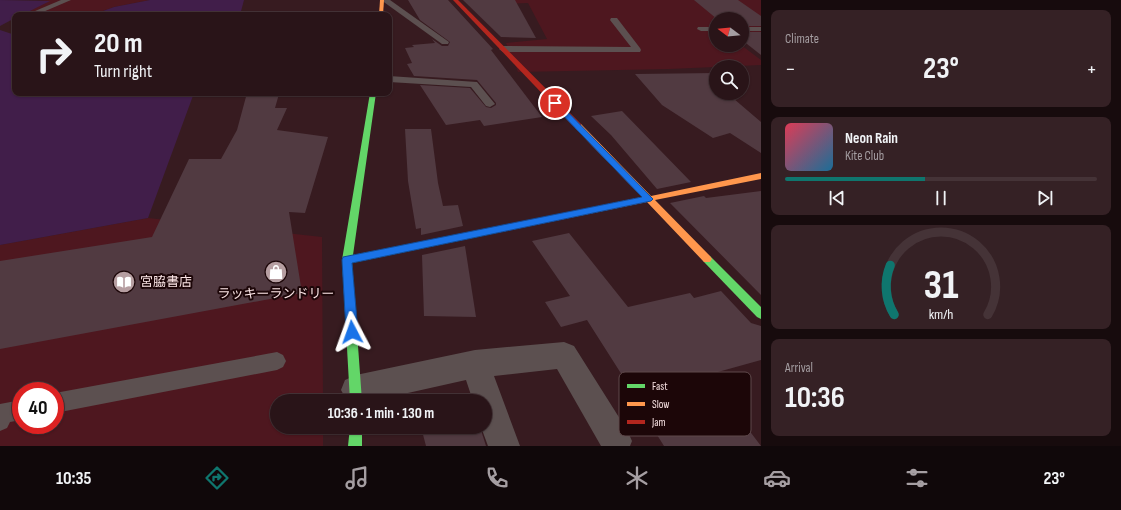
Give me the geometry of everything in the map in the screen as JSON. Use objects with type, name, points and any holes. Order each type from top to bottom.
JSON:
[{"type":"street","points":[[382,12],[384,0]]},
{"type":"street","points":[[455,0],[761,314]]},
{"type":"street","points":[[356,394],[347,260],[373,96]]},
{"type":"street","points":[[347,260],[761,176]]},
{"type":"street","points":[[360,394],[476,364],[564,355],[616,441]]},
{"type":"street","points":[[476,364],[504,446]]},
{"type":"street","points":[[355,446],[356,434]]},
{"type":"lane","points":[[37,12],[67,0],[72,0]]},
{"type":"lane","points":[[384,0],[445,42]]},
{"type":"lane","points":[[503,49],[637,50],[614,20]]},
{"type":"lane","points":[[701,29],[709,29]]},
{"type":"lane","points":[[749,29],[761,29]]},
{"type":"lane","points":[[392,79],[474,84],[490,104]]},
{"type":"lane","points":[[64,401],[277,361]]},
{"type":"shaded area","points":[[0,0],[50,1],[28,12],[12,12],[12,20],[0,26]]},
{"type":"shaded area","points":[[37,0],[150,0],[114,7],[100,12],[28,12],[49,1]]},
{"type":"shaded area","points":[[150,0],[244,0],[241,12],[100,12],[114,7]]},
{"type":"shaded area","points":[[503,0],[761,0],[761,42],[749,42],[749,12],[709,12],[709,52],[749,51],[761,60],[761,65],[749,66],[749,60],[709,60],[709,67],[518,72],[506,43],[547,39],[528,3],[505,4]]},
{"type":"shaded area","points":[[0,30],[12,34],[12,96],[193,96],[148,218],[0,245]]},
{"type":"shaded area","points":[[148,218],[322,237],[323,394],[270,394],[270,434],[323,434],[323,446],[0,446],[0,245]]},
{"type":"building","points":[[408,0],[448,0],[493,49],[491,50],[542,117],[484,126],[480,120],[446,125],[420,85],[470,88],[486,107],[491,108],[496,105],[496,103],[477,80],[414,76],[407,64],[412,63],[405,48],[414,47],[412,45],[435,43],[432,39],[442,46],[448,46],[450,42],[420,20]]},
{"type":"building","points":[[463,0],[515,0],[536,38],[501,37]]},
{"type":"building","points":[[694,0],[738,0],[761,16],[761,26],[749,26],[749,12],[709,12]]},
{"type":"building","points":[[749,32],[761,32],[761,55],[749,46]]},
{"type":"building","points":[[709,73],[709,100],[735,100],[761,122],[761,153],[730,133],[713,138],[662,105],[635,74]]},
{"type":"building","points":[[246,96],[278,96],[275,108],[287,108],[277,130],[328,137],[305,213],[289,212],[302,293],[0,349],[0,261],[152,237],[189,159],[221,159],[237,130]]},
{"type":"building","points":[[622,111],[691,182],[657,189],[611,135],[591,116]]},
{"type":"building","points":[[405,129],[431,129],[438,183],[443,206],[458,205],[463,226],[421,235],[421,228],[416,229],[408,181]]},
{"type":"building","points":[[761,191],[761,295],[670,203],[704,196],[706,198]]},
{"type":"building","points":[[569,233],[628,307],[690,293],[694,298],[721,291],[751,323],[761,326],[761,360],[718,372],[620,372],[587,320],[561,327],[545,302],[570,296],[532,241]]},
{"type":"building","points":[[465,246],[476,317],[424,316],[422,255]]},
{"type":"building","points":[[751,433],[761,446],[664,446],[658,436],[751,436]]},
{"type":"building","points":[[423,434],[482,434],[486,446],[426,446]]},
{"type":"traffic: fast","points":[[356,394],[347,260],[373,96]]},
{"type":"traffic: fast","points":[[347,260],[496,230]]},
{"type":"traffic: fast","points":[[707,259],[761,314]]},
{"type":"traffic: fast","points":[[355,446],[356,434]]},
{"type":"traffic: slow","points":[[381,12],[382,0]]},
{"type":"traffic: slow","points":[[578,126],[707,259]]},
{"type":"traffic: slow","points":[[496,230],[761,176]]},
{"type":"traffic: jam","points":[[455,0],[578,126]]},
{"type":"place","name":"ラッキーランドリー","points":[[276,272]]},
{"type":"place","name":"宮脇書店","points":[[124,282]]},
{"type":"route","points":[[352,332],[347,260],[648,199],[555,103]]}]
